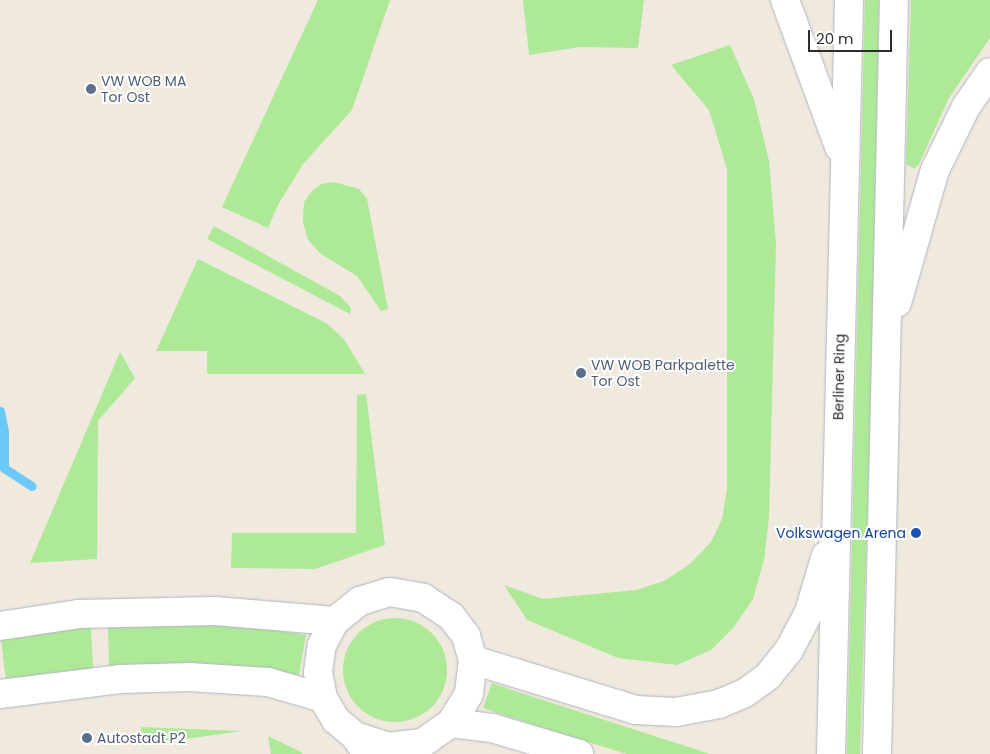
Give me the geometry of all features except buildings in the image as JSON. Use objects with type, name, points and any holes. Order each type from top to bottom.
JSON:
[{"type":"main road","points":[[784,0],[844,161]]},
{"type":"main road","name":"Berliner Ring","points":[[830,754],[849,0]]},
{"type":"main road","points":[[877,754],[894,0]]},
{"type":"main road","points":[[887,338],[935,170],[966,107],[990,72]]},
{"type":"main road","points":[[473,660],[636,710],[676,712],[719,704],[745,693],[768,676],[789,650],[809,612],[836,525]]},
{"type":"main road","points":[[390,592],[423,598],[452,616],[466,636],[473,660],[469,694],[452,723],[418,748],[361,745],[336,720],[323,698],[318,672],[322,645],[335,621],[360,601],[390,592]]},
{"type":"main road","points":[[0,626],[78,614],[215,611],[335,621]]},
{"type":"main road","points":[[0,694],[120,679],[190,677],[268,682],[323,698]]},
{"type":"main road","points":[[452,723],[492,728],[579,754]]},
{"type":"green space","points":[[318,0],[390,0],[352,110],[303,164],[278,205],[268,228],[222,207]]},
{"type":"green space","points":[[523,0],[644,0],[638,48],[580,47],[529,55]]},
{"type":"green space","points":[[865,0],[879,0],[870,430],[860,754],[847,754]]},
{"type":"green space","points":[[911,0],[990,0],[990,38],[949,98],[919,164],[914,169],[906,164]]},
{"type":"green space","points":[[730,45],[754,99],[769,161],[776,243],[769,518],[764,560],[753,599],[734,627],[711,650],[677,665],[618,658],[527,620],[504,585],[543,599],[636,590],[664,581],[690,564],[711,542],[722,519],[727,489],[727,169],[709,110],[671,65]]},
{"type":"green space","points":[[334,182],[359,189],[367,199],[388,309],[381,311],[357,276],[321,254],[308,240],[303,222],[304,202],[312,191],[321,184]]},
{"type":"green space","points":[[214,226],[340,296],[351,308],[350,314],[207,239]]},
{"type":"green space","points":[[198,259],[326,323],[344,339],[365,374],[207,374],[207,351],[156,351]]},
{"type":"green space","points":[[120,352],[135,378],[98,421],[97,559],[30,563]]},
{"type":"green space","points":[[366,394],[385,545],[315,569],[231,568],[232,533],[356,533],[357,395]]},
{"type":"green space","points":[[395,618],[415,622],[432,633],[443,650],[447,670],[443,690],[432,707],[415,718],[395,722],[375,718],[358,707],[347,690],[343,670],[347,650],[358,633],[375,622]]},
{"type":"green space","points":[[188,624],[264,628],[306,635],[299,675],[252,669],[109,668],[108,626]]},
{"type":"green space","points":[[91,627],[93,669],[6,682],[1,639]]},
{"type":"green space","points":[[492,683],[710,754],[626,754],[497,713],[483,708]]},
{"type":"green space","points":[[141,727],[241,731],[242,731],[143,745]]},
{"type":"green space","points":[[268,736],[301,752],[302,754],[271,754]]},
{"type":"waterway","points":[[0,411],[4,432],[4,468],[32,486]]},
{"type":"place","name":"VW WOB MA Tor Ost","points":[[91,89]]},
{"type":"place","name":"VW WOB Parkpalette Tor Ost","points":[[581,373]]},
{"type":"place","name":"Volkswagen Arena","points":[[916,533]]},
{"type":"place","name":"Autostadt P2","points":[[87,738]]}]
